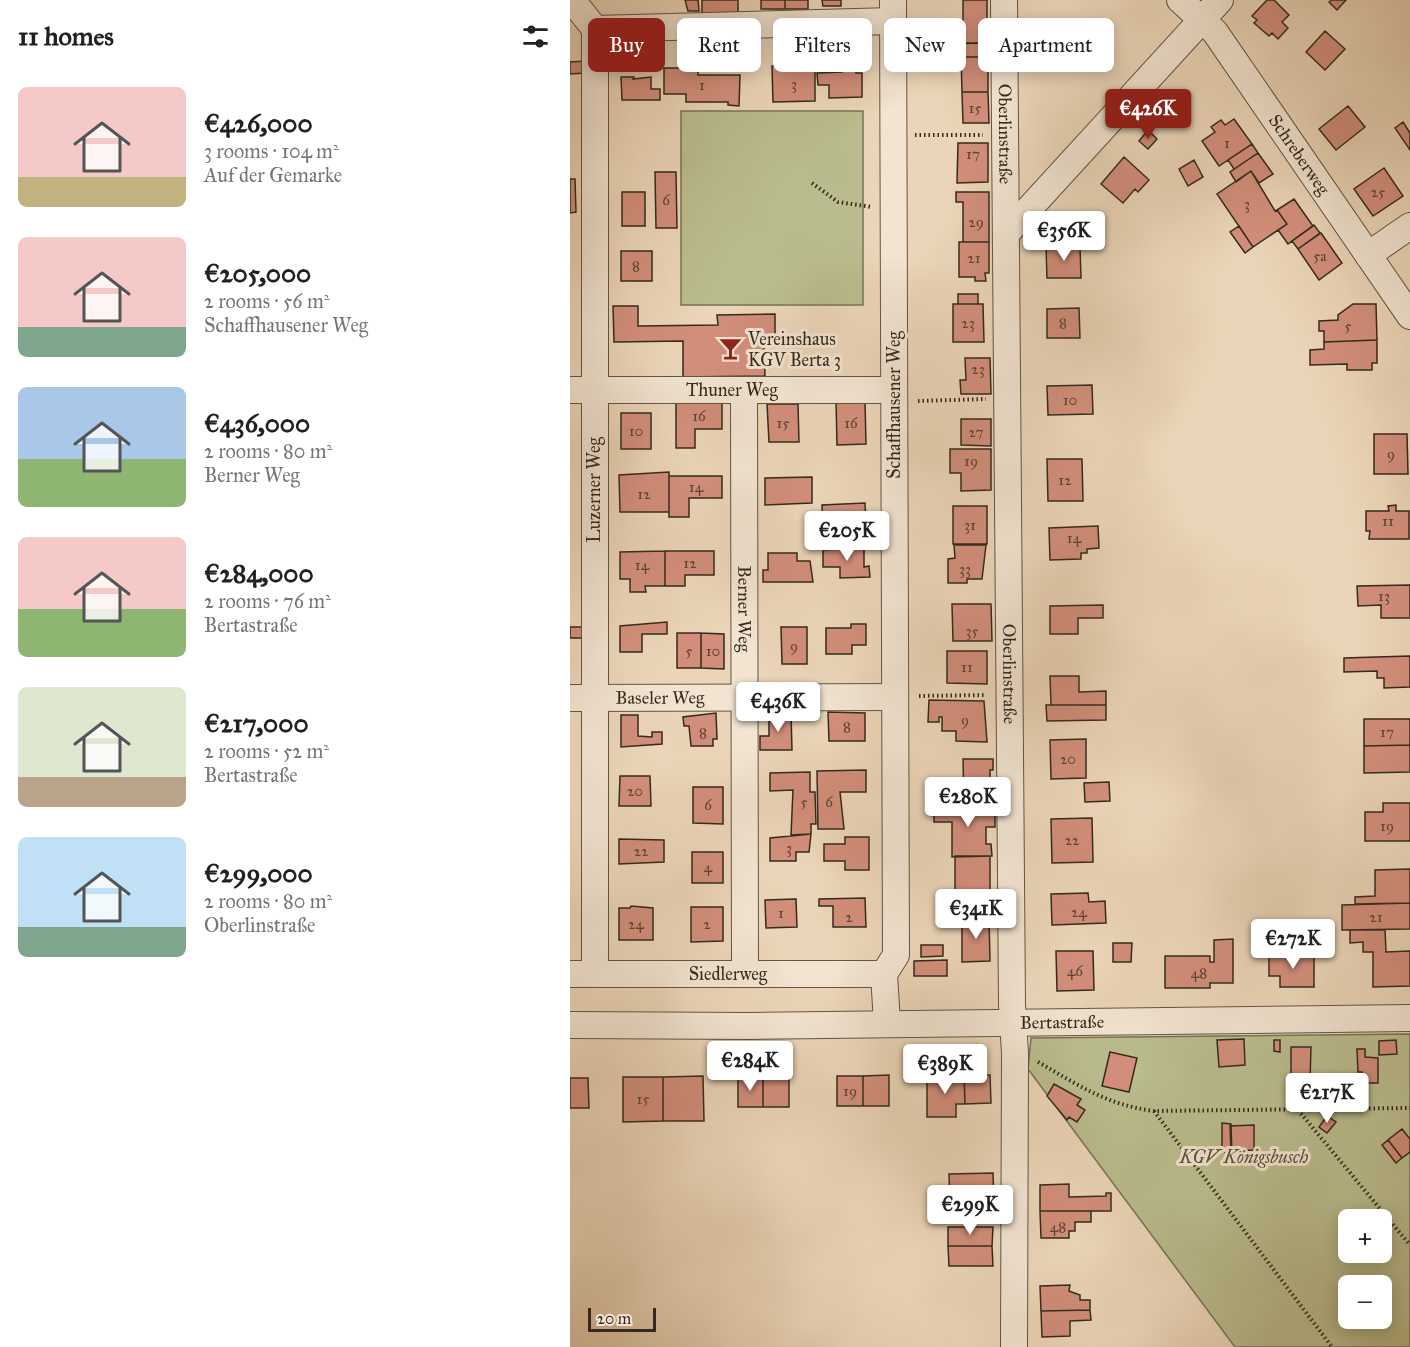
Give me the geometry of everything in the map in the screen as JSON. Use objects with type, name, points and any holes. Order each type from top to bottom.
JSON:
[{"type":"street","name":"Oberlinstraße","points":[[1004,0],[1012,1022],[1015,1052],[1014,1347]]},
{"type":"street","name":"Schreberweg","points":[[1180,0],[1215,32],[1410,316]]},
{"type":"street","points":[[1006,234],[1220,0]]},
{"type":"street","points":[[582,12],[893,11]]},
{"type":"street","name":"Schaffhausener Weg","points":[[887,1023],[884,974],[896,955],[893,11]]},
{"type":"street","name":"Luzerner Weg","points":[[582,12],[582,974]]},
{"type":"street","points":[[1368,255],[1410,226]]},
{"type":"street","name":"Thuner Weg","points":[[582,390],[744,390],[893,396]]},
{"type":"street","name":"Berner Weg","points":[[744,390],[745,974]]},
{"type":"street","name":"Baseler Weg","points":[[582,698],[894,698]]},
{"type":"street","name":"Siedlerweg","points":[[582,974],[884,974]]},
{"type":"street","name":"Bertastraße","points":[[570,1025],[1410,1018]]},
{"type":"path","points":[[893,135],[1005,136]]},
{"type":"path","points":[[812,183],[838,202],[893,208]]},
{"type":"path","points":[[893,396],[1007,399]]},
{"type":"path","points":[[894,698],[1009,695]]},
{"type":"path","points":[[1029,1057],[1088,1091],[1125,1107],[1154,1111],[1410,1108]]},
{"type":"path","points":[[1298,1109],[1410,1245]]},
{"type":"path","points":[[1154,1111],[1332,1347]]},
{"type":"green space","points":[[681,111],[863,111],[863,305],[681,305]]},
{"type":"green space","name":"KGV Königsbusch","points":[[1410,1034],[1410,1347],[1235,1347],[1028,1069],[1031,1038]]},
{"type":"building","points":[[685,0],[698,0],[699,11],[688,11]]},
{"type":"building","points":[[702,0],[738,0],[738,14],[702,15]]},
{"type":"building","points":[[761,0],[785,0],[785,9],[761,9]]},
{"type":"building","points":[[785,0],[808,0],[808,9],[785,9]]},
{"type":"building","points":[[822,0],[841,0],[841,6],[823,6]]},
{"type":"building","points":[[963,0],[987,0],[987,18],[978,18],[978,43],[966,43],[966,18],[963,18]]},
{"type":"building","points":[[1267,0],[1274,0],[1289,15],[1282,22],[1288,28],[1278,39],[1272,33],[1269,36],[1254,23],[1257,20],[1252,16]]},
{"type":"building","points":[[1346,0],[1337,10],[1329,2]]},
{"type":"building","points":[[1325,31],[1345,49],[1325,70],[1306,52]]},
{"type":"building","points":[[966,43],[978,43],[978,57],[966,57]]},
{"type":"building","points":[[966,57],[978,57],[978,72],[988,72],[988,92],[962,92],[961,72],[966,72]]},
{"type":"building","points":[[585,61],[585,73],[570,74],[570,62]]},
{"type":"building","points":[[772,66],[773,72],[815,72],[815,101],[773,102]]},
{"type":"building","points":[[665,68],[677,68],[677,72],[698,72],[698,75],[740,75],[739,106],[728,105],[728,102],[686,102],[686,94],[664,94]]},
{"type":"building","points":[[817,73],[862,73],[862,97],[829,98],[829,85],[818,85]]},
{"type":"building","points":[[621,77],[634,77],[633,79],[651,77],[651,89],[660,89],[660,100],[622,100]]},
{"type":"building","points":[[962,92],[988,92],[989,123],[963,123]]},
{"type":"building","points":[[1348,106],[1365,127],[1336,150],[1319,129]]},
{"type":"building","points":[[1234,119],[1252,144],[1219,166],[1202,141],[1215,132],[1211,127],[1221,120],[1225,125]]},
{"type":"building","points":[[1403,122],[1410,133],[1410,150],[1395,128]]},
{"type":"building","points":[[1148,130],[1157,139],[1148,149],[1139,141]]},
{"type":"building","points":[[958,143],[988,143],[988,182],[957,183]]},
{"type":"building","points":[[1252,144],[1258,153],[1234,169],[1228,160]]},
{"type":"building","points":[[1258,153],[1273,174],[1259,183],[1251,171],[1236,182],[1230,172]]},
{"type":"building","points":[[1124,157],[1149,180],[1138,192],[1135,189],[1123,203],[1101,184]]},
{"type":"building","points":[[1194,160],[1203,177],[1188,186],[1179,169]]},
{"type":"building","points":[[1384,168],[1403,196],[1373,216],[1354,189]]},
{"type":"building","points":[[1251,171],[1275,211],[1277,210],[1287,224],[1253,247],[1217,194]]},
{"type":"building","points":[[655,172],[676,172],[677,228],[656,228]]},
{"type":"building","points":[[570,179],[575,179],[576,212],[570,213]]},
{"type":"building","points":[[622,192],[645,192],[645,226],[622,226]]},
{"type":"building","points":[[956,192],[989,192],[989,242],[963,242],[963,202],[956,202]]},
{"type":"building","points":[[1294,199],[1313,226],[1288,244],[1278,230],[1287,224],[1277,210]]},
{"type":"building","points":[[1314,225],[1320,233],[1298,249],[1292,241]]},
{"type":"building","points":[[1239,226],[1253,247],[1245,253],[1230,232]]},
{"type":"building","points":[[1321,233],[1342,263],[1319,280],[1298,249]]},
{"type":"building","points":[[959,242],[989,242],[989,273],[985,273],[986,281],[975,281],[975,277],[959,277]]},
{"type":"building","points":[[1046,246],[1080,246],[1081,278],[1047,278]]},
{"type":"building","points":[[621,251],[652,251],[652,281],[621,281]]},
{"type":"building","points":[[958,294],[978,294],[978,304],[958,304]]},
{"type":"building","points":[[953,304],[983,304],[984,342],[953,342]]},
{"type":"building","points":[[1353,304],[1376,304],[1377,340],[1324,342],[1324,331],[1319,331],[1319,321],[1338,320],[1338,315]]},
{"type":"building","points":[[613,306],[638,306],[638,326],[718,325],[717,315],[775,314],[775,344],[764,344],[765,376],[683,377],[683,341],[614,342]]},
{"type":"building","points":[[1079,308],[1080,338],[1047,338],[1047,309]]},
{"type":"building","points":[[1377,340],[1377,363],[1372,363],[1372,370],[1347,370],[1347,364],[1310,365],[1310,350],[1324,349],[1324,342]]},
{"type":"building","points":[[965,358],[990,358],[991,394],[961,394],[960,380],[966,380]]},
{"type":"building","points":[[1092,385],[1093,414],[1048,415],[1047,386]]},
{"type":"building","points":[[836,401],[865,401],[866,444],[837,445]]},
{"type":"building","points":[[676,403],[722,403],[722,429],[695,429],[695,448],[676,448]]},
{"type":"building","points":[[767,404],[798,404],[799,442],[769,442]]},
{"type":"building","points":[[621,413],[651,413],[651,449],[621,449]]},
{"type":"building","points":[[961,419],[991,419],[991,446],[961,445]]},
{"type":"building","points":[[1374,434],[1407,434],[1408,474],[1374,474]]},
{"type":"building","points":[[950,449],[991,449],[991,490],[961,491],[961,473],[950,473]]},
{"type":"building","points":[[1047,459],[1082,459],[1083,501],[1048,501]]},
{"type":"building","points":[[669,472],[669,512],[620,512],[619,475]]},
{"type":"building","points":[[669,476],[722,476],[722,498],[689,498],[689,517],[669,517]]},
{"type":"building","points":[[812,477],[812,503],[765,505],[765,478]]},
{"type":"building","points":[[865,503],[866,525],[843,526],[843,536],[823,537],[822,505]]},
{"type":"building","points":[[1396,505],[1396,511],[1409,511],[1409,539],[1369,539],[1370,531],[1366,531],[1366,511],[1389,511],[1388,506]]},
{"type":"building","points":[[953,506],[987,506],[987,544],[953,544]]},
{"type":"building","points":[[1098,526],[1099,548],[1087,549],[1087,553],[1081,553],[1081,559],[1050,560],[1049,528]]},
{"type":"building","points":[[954,545],[986,545],[982,579],[967,579],[967,583],[948,583],[948,559],[955,558]]},
{"type":"building","points":[[864,548],[864,567],[869,566],[870,577],[840,578],[840,567],[823,567],[823,550]]},
{"type":"building","points":[[665,551],[665,586],[645,586],[646,592],[630,592],[630,579],[620,579],[620,552]]},
{"type":"building","points":[[665,551],[714,551],[714,575],[685,575],[685,586],[665,586]]},
{"type":"building","points":[[768,553],[797,553],[797,561],[810,561],[813,582],[763,582],[763,570],[768,570]]},
{"type":"building","points":[[1410,585],[1410,618],[1381,618],[1381,605],[1358,606],[1357,586]]},
{"type":"building","points":[[952,604],[991,604],[992,641],[953,641]]},
{"type":"building","points":[[1103,605],[1103,618],[1078,618],[1078,634],[1050,634],[1050,606]]},
{"type":"building","points":[[667,622],[667,634],[642,634],[642,652],[620,652],[620,626]]},
{"type":"building","points":[[851,624],[866,624],[866,645],[852,645],[852,654],[826,654],[826,628],[851,628]]},
{"type":"building","points":[[570,627],[584,627],[584,638],[570,638]]},
{"type":"building","points":[[781,627],[807,627],[807,664],[782,664]]},
{"type":"building","points":[[677,633],[701,633],[701,668],[677,668]]},
{"type":"building","points":[[701,633],[724,634],[724,669],[701,668]]},
{"type":"building","points":[[947,651],[987,651],[987,684],[947,683]]},
{"type":"building","points":[[1410,656],[1410,687],[1384,688],[1384,678],[1377,678],[1377,671],[1344,672],[1344,658]]},
{"type":"building","points":[[1050,676],[1079,676],[1079,692],[1106,691],[1106,705],[1051,705]]},
{"type":"building","points":[[929,700],[984,701],[987,742],[956,741],[956,731],[942,731],[942,717],[939,717],[939,722],[928,722]]},
{"type":"building","points":[[1046,705],[1106,705],[1106,720],[1047,721]]},
{"type":"building","points":[[828,712],[865,713],[865,741],[829,741]]},
{"type":"building","points":[[716,713],[717,739],[713,739],[713,746],[691,746],[689,726],[684,726],[683,717]]},
{"type":"building","points":[[769,713],[791,713],[792,750],[760,750],[760,736],[769,736]]},
{"type":"building","points":[[621,715],[638,715],[638,736],[652,737],[652,732],[662,732],[662,744],[621,747]]},
{"type":"building","points":[[1364,719],[1410,719],[1410,745],[1364,746]]},
{"type":"building","points":[[1086,739],[1086,778],[1051,779],[1050,740]]},
{"type":"building","points":[[1410,745],[1410,772],[1364,773],[1364,746]]},
{"type":"building","points":[[963,759],[993,759],[993,770],[990,770],[990,806],[964,806]]},
{"type":"building","points":[[866,770],[866,792],[840,792],[844,829],[818,829],[817,771]]},
{"type":"building","points":[[810,772],[810,792],[815,792],[816,824],[811,824],[811,834],[791,835],[793,790],[770,791],[770,773]]},
{"type":"building","points":[[620,776],[650,776],[651,806],[619,806]]},
{"type":"building","points":[[1109,782],[1110,801],[1085,802],[1084,783]]},
{"type":"building","points":[[693,787],[723,787],[723,824],[693,823]]},
{"type":"building","points":[[1383,803],[1410,803],[1410,841],[1365,841],[1365,812],[1383,812]]},
{"type":"building","points":[[934,806],[995,806],[995,827],[986,827],[986,844],[991,844],[992,856],[952,857],[952,822],[934,822]]},
{"type":"building","points":[[1092,818],[1093,862],[1052,863],[1051,819]]},
{"type":"building","points":[[811,834],[809,852],[796,852],[796,861],[770,861],[770,838]]},
{"type":"building","points":[[845,837],[869,837],[869,870],[845,870],[845,861],[824,861],[824,844],[845,844]]},
{"type":"building","points":[[619,839],[664,840],[664,862],[619,864]]},
{"type":"building","points":[[692,852],[723,852],[723,883],[692,883]]},
{"type":"building","points":[[955,856],[990,856],[990,893],[955,894]]},
{"type":"building","points":[[1410,869],[1410,903],[1355,904],[1355,897],[1375,896],[1375,870]]},
{"type":"building","points":[[1088,893],[1089,902],[1105,901],[1106,923],[1052,925],[1051,894]]},
{"type":"building","points":[[865,898],[866,927],[833,927],[833,906],[819,906],[819,899]]},
{"type":"building","points":[[796,899],[797,927],[766,928],[765,900]]},
{"type":"building","points":[[1410,903],[1410,929],[1342,930],[1342,905]]},
{"type":"building","points":[[631,906],[653,908],[653,940],[619,940],[619,908],[630,908]]},
{"type":"building","points":[[691,907],[723,907],[723,941],[691,942]]},
{"type":"building","points":[[962,919],[989,919],[990,961],[962,962]]},
{"type":"building","points":[[1350,930],[1385,930],[1386,952],[1410,951],[1410,986],[1373,987],[1373,952],[1363,952],[1363,942],[1350,943]]},
{"type":"building","points":[[1233,939],[1233,983],[1210,983],[1210,988],[1165,988],[1165,956],[1210,956],[1210,962],[1214,962],[1214,940]]},
{"type":"building","points":[[1113,943],[1132,943],[1131,962],[1113,962]]},
{"type":"building","points":[[921,945],[943,945],[943,956],[921,957]]},
{"type":"building","points":[[1056,951],[1093,951],[1094,990],[1057,991]]},
{"type":"building","points":[[1314,955],[1314,987],[1280,987],[1280,976],[1269,976],[1269,956]]},
{"type":"building","points":[[947,960],[947,976],[914,976],[914,961]]},
{"type":"building","points":[[1244,1039],[1245,1065],[1219,1067],[1217,1040]]},
{"type":"building","points":[[1274,1040],[1280,1040],[1280,1052],[1274,1051]]},
{"type":"building","points":[[1396,1040],[1397,1054],[1379,1055],[1379,1041]]},
{"type":"building","points":[[1291,1047],[1311,1047],[1310,1082],[1291,1082]]},
{"type":"building","points":[[1357,1049],[1365,1049],[1365,1057],[1378,1058],[1378,1083],[1362,1083],[1362,1072],[1358,1072]]},
{"type":"building","points":[[1110,1052],[1137,1058],[1129,1092],[1102,1086]]},
{"type":"building","points":[[964,1069],[984,1069],[984,1075],[990,1075],[991,1103],[965,1104]]},
{"type":"building","points":[[889,1075],[889,1106],[863,1106],[863,1076]]},
{"type":"building","points":[[964,1075],[965,1104],[956,1104],[956,1117],[927,1117],[927,1076]]},
{"type":"building","points":[[703,1076],[704,1121],[663,1121],[663,1077]]},
{"type":"building","points":[[738,1076],[763,1076],[763,1107],[738,1107]]},
{"type":"building","points":[[763,1076],[789,1076],[789,1107],[763,1107]]},
{"type":"building","points":[[837,1076],[863,1076],[863,1106],[837,1106]]},
{"type":"building","points":[[623,1077],[663,1077],[663,1121],[623,1122]]},
{"type":"building","points":[[570,1078],[588,1078],[589,1108],[570,1108]]},
{"type":"building","points":[[1054,1084],[1081,1099],[1077,1105],[1085,1110],[1077,1122],[1069,1117],[1067,1120],[1047,1096]]},
{"type":"building","points":[[1327,1116],[1336,1122],[1327,1133],[1319,1127]]},
{"type":"building","points":[[1222,1123],[1231,1124],[1232,1156],[1222,1151]]},
{"type":"building","points":[[1254,1125],[1254,1150],[1231,1151],[1230,1126]]},
{"type":"building","points":[[1402,1129],[1410,1139],[1410,1152],[1402,1158],[1388,1140]]},
{"type":"building","points":[[1388,1140],[1402,1158],[1396,1163],[1382,1145]]},
{"type":"building","points":[[993,1173],[994,1206],[950,1207],[949,1174]]},
{"type":"building","points":[[1069,1184],[1069,1197],[1106,1196],[1106,1193],[1111,1193],[1111,1211],[1040,1211],[1040,1185]]},
{"type":"building","points":[[1040,1211],[1091,1211],[1091,1222],[1075,1222],[1075,1231],[1069,1231],[1069,1238],[1041,1238]]},
{"type":"building","points":[[948,1227],[993,1227],[992,1246],[948,1246]]},
{"type":"building","points":[[948,1246],[992,1246],[993,1266],[949,1266]]},
{"type":"building","points":[[1070,1285],[1069,1291],[1080,1295],[1080,1300],[1090,1300],[1090,1310],[1041,1311],[1040,1286]]},
{"type":"building","points":[[1090,1310],[1091,1320],[1070,1321],[1070,1336],[1042,1337],[1041,1311]]},
{"type":"place","name":"Vereinshaus KGV Berta 3","points":[[730,349]]}]
